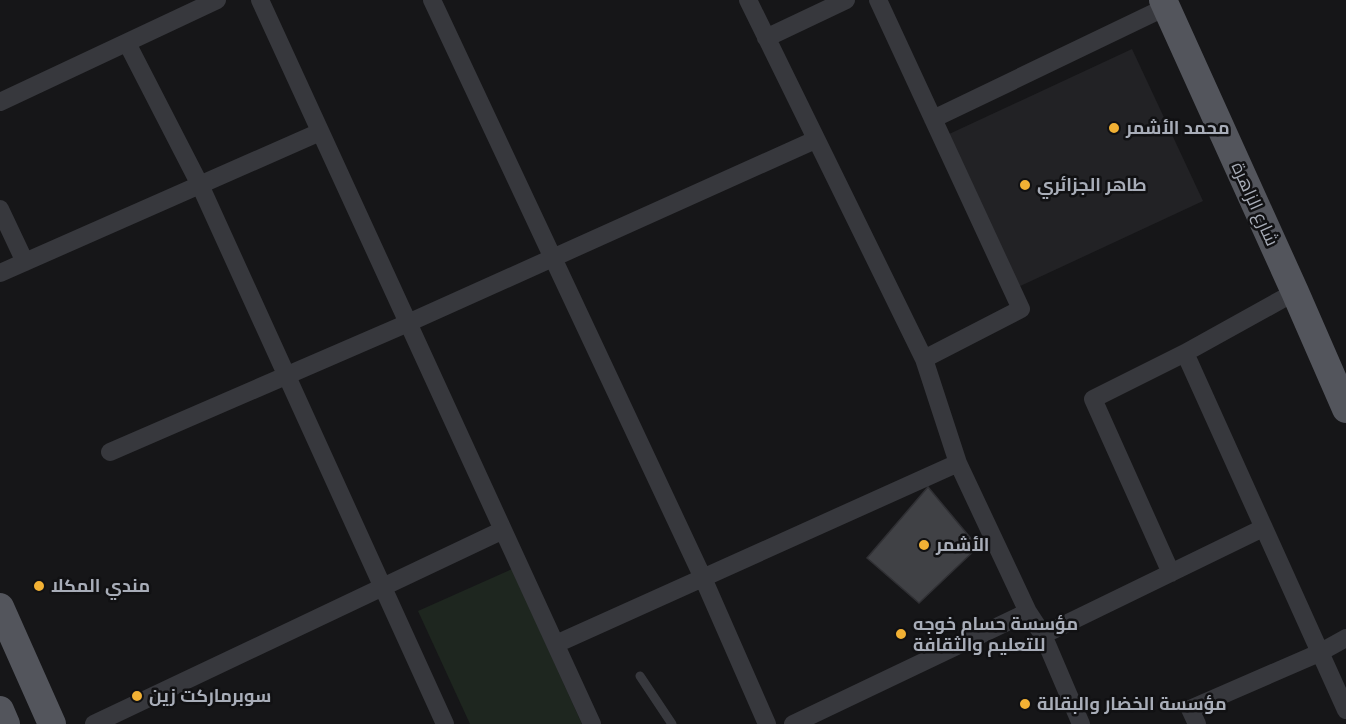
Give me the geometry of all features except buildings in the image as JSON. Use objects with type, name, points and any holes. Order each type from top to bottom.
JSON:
[{"type":"main road","name":"شارع الزاهرة","points":[[1164,4],[1346,410]]},
{"type":"main road","points":[[0,607],[52,724]]},
{"type":"main road","points":[[0,710],[6,724]]},
{"type":"street","points":[[0,102],[127,42],[196,5],[217,0]]},
{"type":"street","points":[[260,0],[592,724]]},
{"type":"street","points":[[432,0],[703,578],[767,724]]},
{"type":"street","points":[[748,0],[924,359],[958,462],[1028,612],[1043,635],[1081,724]]},
{"type":"street","points":[[766,38],[846,0]]},
{"type":"street","points":[[878,0],[1021,309],[924,359]]},
{"type":"street","points":[[933,119],[1164,4]]},
{"type":"street","points":[[127,42],[200,185],[445,724]]},
{"type":"street","points":[[0,273],[320,132]]},
{"type":"street","points":[[110,452],[408,323],[815,140]]},
{"type":"street","points":[[0,208],[24,262]]},
{"type":"street","points":[[1171,573],[1093,399],[1185,353],[1295,292]]},
{"type":"street","points":[[1185,353],[1346,710]]},
{"type":"street","points":[[556,644],[958,462]]},
{"type":"street","points":[[1043,635],[1263,528]]},
{"type":"street","points":[[94,724],[503,530]]},
{"type":"street","points":[[793,724],[1028,612]]},
{"type":"street","points":[[1197,724],[1190,709],[1319,653],[1346,638]]},
{"type":"lane","points":[[640,676],[672,724]]},
{"type":"shaded area","points":[[1132,49],[1203,201],[1016,288],[947,135]]},
{"type":"shaded area","points":[[512,569],[582,724],[470,724],[418,611]]},
{"type":"place","name":"محمد الأشمر","points":[[1114,128]]},
{"type":"place","name":"طاهر الجزائري","points":[[1025,185]]},
{"type":"place","name":"الأشمر","points":[[924,545]]},
{"type":"place","name":"مندي المكلا","points":[[39,586]]},
{"type":"place","name":"مؤسسة حسام خوجه للتعليم والثقافة","points":[[901,634]]},
{"type":"place","name":"سوبرماركت زين","points":[[137,696]]},
{"type":"place","name":"مؤسسة الخضار والبقالة","points":[[1025,704]]}]
